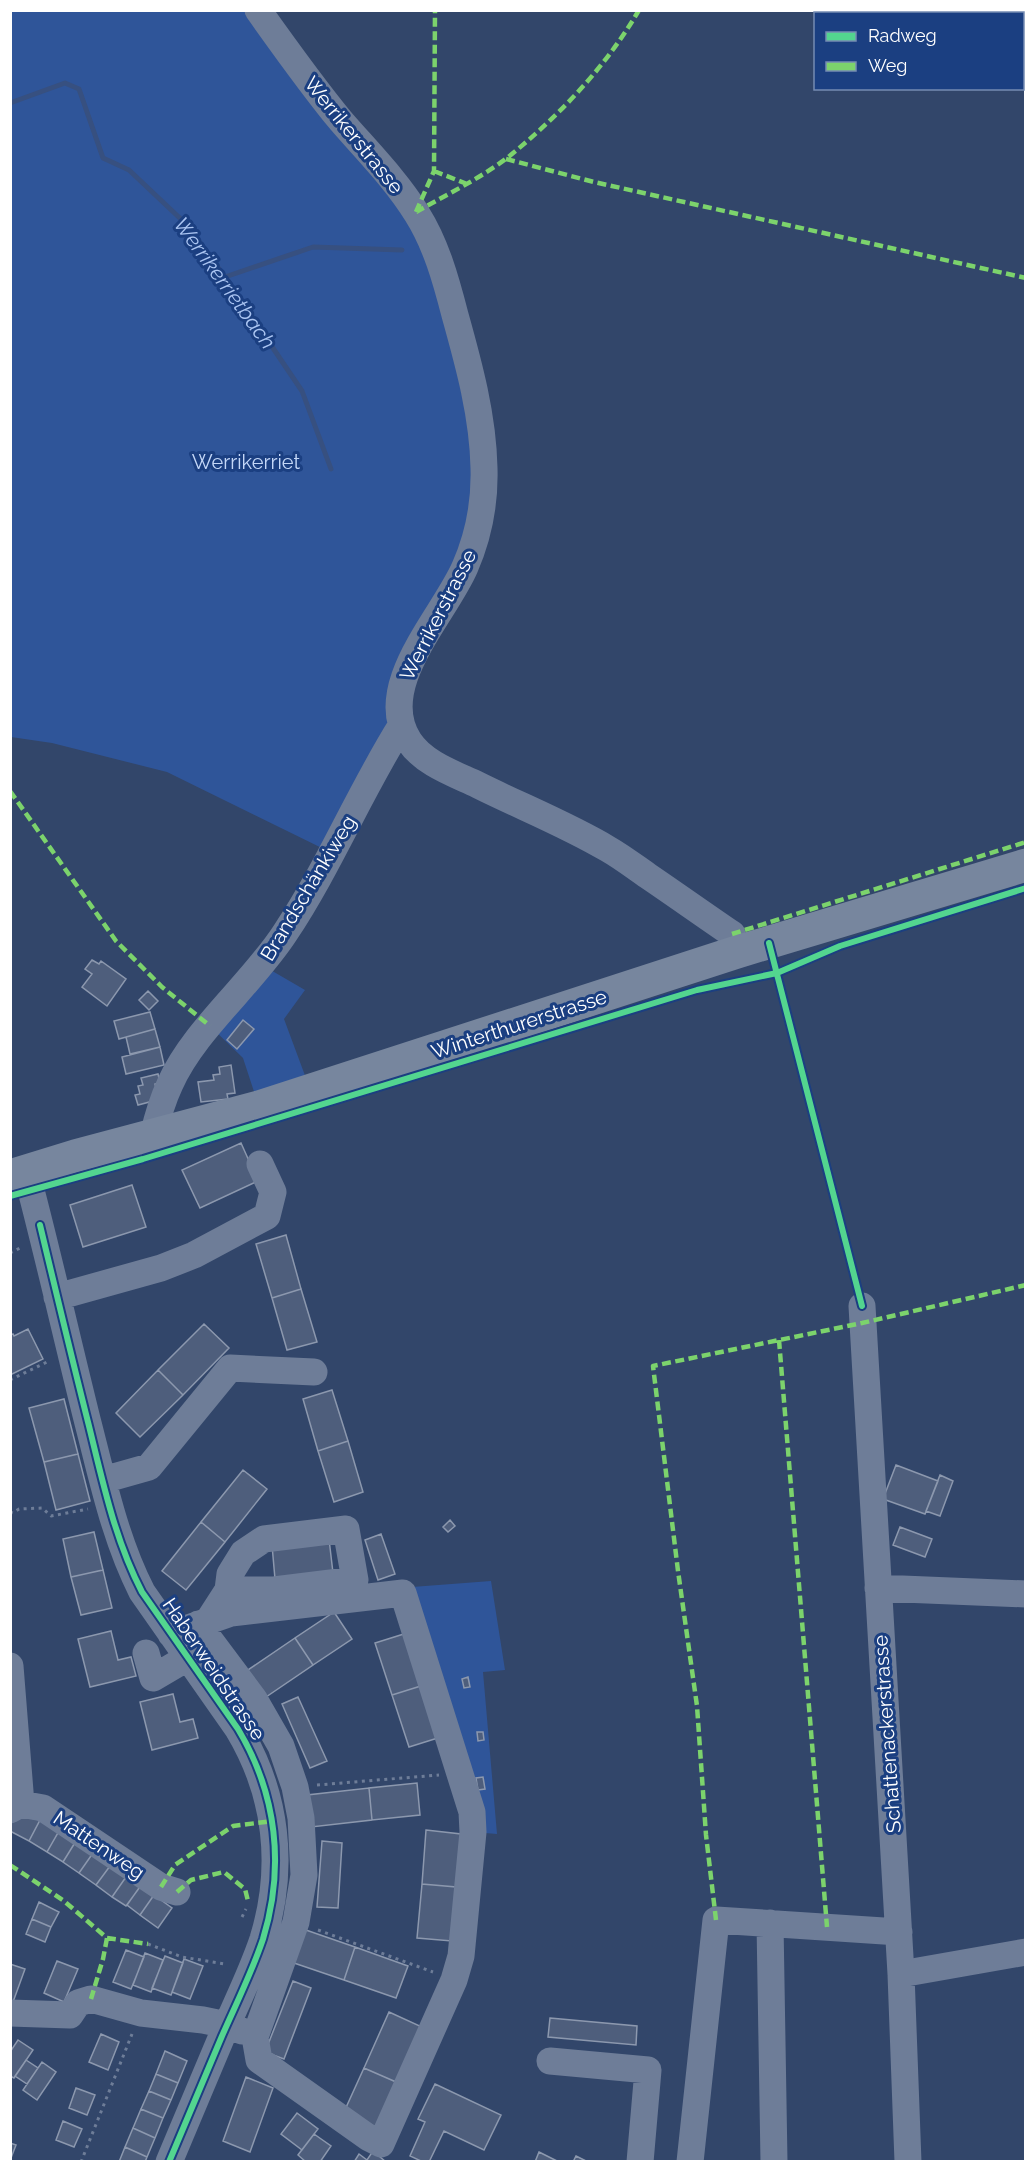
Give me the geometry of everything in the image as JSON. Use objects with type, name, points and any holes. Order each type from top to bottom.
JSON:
[{"type":"main road","name":"Winterthurerstrasse","points":[[18,1174],[259,1107],[737,952],[1026,865]]},
{"type":"street","name":"Werrikerstrasse","points":[[258,10],[310,81],[403,194],[424,226],[451,299],[477,403],[484,465],[481,519],[475,543],[464,569],[417,648],[407,670],[400,692],[398,710],[401,726],[416,751],[429,760],[608,849],[732,934],[737,952]]},
{"type":"street","name":"Brandschänkiweg","points":[[153,1136],[170,1084],[182,1063],[262,965],[298,913],[401,726]]},
{"type":"street","points":[[57,1297],[194,1255],[267,1216],[273,1192],[260,1164]]},
{"type":"street","name":"Haberweidstrasse","points":[[18,1174],[57,1297],[102,1480],[130,1569],[142,1592],[251,1750],[262,1777],[273,1821],[276,1854],[266,1928],[169,2162]]},
{"type":"street","name":"Schattenackerstrasse","points":[[862,1306],[899,1932],[908,2162]]},
{"type":"street","points":[[102,1480],[149,1467],[230,1368],[314,1372]]},
{"type":"street","points":[[878,1588],[1026,1594]]},
{"type":"street","points":[[10,2013],[70,2015],[78,2003],[91,2000],[141,2013],[227,2025],[255,2037],[296,1922],[304,1875],[301,1818],[295,1787],[281,1746],[254,1699],[203,1622],[228,1590]]},
{"type":"street","name":"Haberweidstrasse","points":[[171,1634],[231,1613],[403,1593],[472,1812],[473,1832],[461,1956],[454,1980],[381,2144],[369,2138],[260,2060],[255,2037]]},
{"type":"street","points":[[146,1653],[153,1678],[187,1658]]},
{"type":"street","name":"Mattenweg","points":[[10,1666],[16,1807],[43,1808],[160,1887],[177,1892]]},
{"type":"street","points":[[690,2162],[716,1920],[899,1932]]},
{"type":"street","points":[[770,1923],[774,2162]]},
{"type":"street","points":[[901,1974],[1026,1952]]},
{"type":"street","points":[[550,2061],[648,2070],[640,2162]]},
{"type":"path","points":[[10,1380],[70,1351]]},
{"type":"path","points":[[10,1512],[42,1508],[51,1516],[110,1506]]},
{"type":"path","points":[[295,1787],[435,1776],[459,1769]]},
{"type":"path","points":[[242,1917],[247,1906]]},
{"type":"path","points":[[296,1922],[454,1980]]},
{"type":"path","points":[[148,1944],[182,1957],[225,1964]]},
{"type":"path","points":[[81,2162],[141,2013]]},
{"type":"green space","name":"Werrikerriet","points":[[10,11],[258,11],[424,226],[484,491],[398,710],[332,853],[167,772],[52,743],[11,737]]},
{"type":"green space","points":[[262,965],[305,990],[284,1019],[310,1089],[259,1107],[243,1058],[210,1026]]},
{"type":"green space","points":[[491,1581],[505,1670],[483,1672],[497,1834],[473,1832],[412,1587]]},
{"type":"building","points":[[92,960],[99,964],[101,961],[126,979],[107,1006],[82,987],[92,974],[85,969]]},
{"type":"building","points":[[148,991],[158,1001],[149,1010],[139,1000]]},
{"type":"building","points":[[150,1012],[155,1029],[119,1039],[114,1021]]},
{"type":"building","points":[[243,1020],[254,1029],[237,1049],[227,1040]]},
{"type":"building","points":[[155,1029],[160,1047],[130,1054],[126,1037]]},
{"type":"building","points":[[160,1047],[164,1065],[126,1074],[122,1057]]},
{"type":"building","points":[[231,1065],[235,1093],[227,1094],[228,1099],[201,1102],[198,1082],[214,1080],[213,1075],[220,1074],[219,1067]]},
{"type":"building","points":[[158,1074],[160,1083],[155,1084],[157,1092],[153,1101],[138,1105],[135,1095],[140,1094],[138,1086],[143,1085],[141,1078]]},
{"type":"building","points":[[241,1143],[258,1181],[200,1208],[182,1170]]},
{"type":"building","points":[[132,1185],[146,1227],[83,1247],[70,1205]]},
{"type":"building","points":[[286,1235],[301,1289],[272,1298],[256,1244]]},
{"type":"building","points":[[301,1289],[317,1342],[287,1350],[272,1298]]},
{"type":"building","points":[[204,1324],[229,1348],[183,1395],[158,1370]]},
{"type":"building","points":[[28,1329],[43,1359],[10,1375],[10,1335],[14,1336]]},
{"type":"building","points":[[158,1370],[183,1395],[140,1437],[116,1413]]},
{"type":"building","points":[[332,1390],[348,1441],[318,1451],[303,1399]]},
{"type":"building","points":[[64,1399],[78,1454],[44,1462],[29,1408]]},
{"type":"building","points":[[348,1441],[363,1492],[334,1502],[318,1451]]},
{"type":"building","points":[[78,1454],[90,1501],[56,1510],[44,1462]]},
{"type":"building","points":[[896,1465],[938,1481],[925,1514],[883,1499]]},
{"type":"building","points":[[243,1470],[267,1489],[225,1542],[201,1522]]},
{"type":"building","points":[[940,1475],[953,1481],[940,1516],[926,1511]]},
{"type":"building","points":[[450,1520],[455,1526],[448,1532],[443,1527]]},
{"type":"building","points":[[201,1522],[225,1542],[186,1590],[162,1571]]},
{"type":"building","points":[[900,1527],[932,1539],[925,1557],[893,1545]]},
{"type":"building","points":[[94,1532],[103,1570],[71,1577],[63,1539]]},
{"type":"building","points":[[381,1534],[395,1574],[378,1580],[365,1540]]},
{"type":"building","points":[[329,1539],[333,1573],[275,1579],[272,1545]]},
{"type":"building","points":[[103,1570],[112,1608],[81,1615],[71,1577]]},
{"type":"building","points":[[334,1612],[352,1639],[313,1665],[295,1638]]},
{"type":"building","points":[[111,1631],[118,1660],[131,1657],[136,1676],[90,1687],[78,1639]]},
{"type":"building","points":[[407,1633],[424,1685],[392,1695],[375,1643]]},
{"type":"building","points":[[295,1638],[313,1665],[263,1699],[245,1672]]},
{"type":"building","points":[[468,1677],[470,1687],[464,1688],[462,1679]]},
{"type":"building","points":[[424,1685],[441,1737],[409,1747],[392,1695]]},
{"type":"building","points":[[173,1694],[180,1722],[193,1719],[198,1738],[152,1750],[140,1702]]},
{"type":"building","points":[[298,1697],[327,1761],[310,1768],[282,1704]]},
{"type":"building","points":[[477,1732],[483,1732],[484,1740],[478,1741]]},
{"type":"building","points":[[483,1777],[485,1789],[478,1790],[476,1778]]},
{"type":"building","points":[[417,1783],[420,1815],[372,1820],[369,1788]]},
{"type":"building","points":[[369,1788],[372,1820],[311,1827],[307,1795]]},
{"type":"building","points":[[12,1814],[40,1820],[29,1841],[10,1831]]},
{"type":"building","points":[[40,1820],[59,1831],[47,1852],[29,1841]]},
{"type":"building","points":[[426,1830],[461,1834],[456,1887],[422,1884]]},
{"type":"building","points":[[59,1831],[76,1841],[63,1862],[47,1852]]},
{"type":"building","points":[[76,1841],[93,1853],[79,1873],[63,1862]]},
{"type":"building","points":[[322,1841],[342,1843],[338,1908],[317,1907]]},
{"type":"building","points":[[93,1853],[110,1866],[96,1885],[79,1873]]},
{"type":"building","points":[[110,1866],[126,1877],[112,1897],[96,1885]]},
{"type":"building","points":[[126,1877],[140,1887],[126,1906],[112,1897]]},
{"type":"building","points":[[422,1884],[456,1887],[452,1941],[417,1938]]},
{"type":"building","points":[[141,1885],[154,1895],[140,1915],[127,1905]]},
{"type":"building","points":[[154,1895],[172,1908],[158,1928],[140,1915]]},
{"type":"building","points":[[39,1902],[59,1912],[51,1927],[32,1919]]},
{"type":"building","points":[[32,1919],[51,1927],[45,1942],[26,1934]]},
{"type":"building","points":[[303,1929],[355,1947],[344,1980],[291,1962]]},
{"type":"building","points":[[355,1947],[408,1966],[396,1998],[344,1980]]},
{"type":"building","points":[[126,1950],[144,1957],[131,1989],[113,1982]]},
{"type":"building","points":[[145,1953],[163,1960],[151,1992],[133,1985]]},
{"type":"building","points":[[165,1956],[183,1963],[171,1995],[152,1988]]},
{"type":"building","points":[[184,1959],[203,1966],[190,1999],[172,1992]]},
{"type":"building","points":[[57,1961],[78,1969],[64,2002],[44,1993]]},
{"type":"building","points":[[10,1964],[25,1969],[13,2002],[10,2001]]},
{"type":"building","points":[[293,1981],[311,1988],[284,2059],[265,2052]]},
{"type":"building","points":[[389,2012],[422,2027],[396,2082],[364,2068]]},
{"type":"building","points":[[550,2018],[637,2026],[636,2045],[548,2037]]},
{"type":"building","points":[[101,2034],[119,2042],[108,2070],[89,2062]]},
{"type":"building","points":[[18,2040],[33,2050],[14,2078],[10,2076],[10,2052]]},
{"type":"building","points":[[165,2051],[187,2061],[178,2083],[156,2074]]},
{"type":"building","points":[[26,2060],[38,2068],[27,2084],[15,2076]]},
{"type":"building","points":[[42,2062],[56,2072],[37,2100],[23,2090]]},
{"type":"building","points":[[364,2068],[396,2082],[376,2127],[344,2112]]},
{"type":"building","points":[[156,2074],[178,2083],[171,2100],[149,2091]]},
{"type":"building","points":[[246,2077],[273,2088],[250,2152],[223,2141]]},
{"type":"building","points":[[435,2084],[501,2115],[484,2150],[444,2131],[429,2162],[423,2162],[410,2156],[425,2122],[418,2119]]},
{"type":"building","points":[[76,2088],[95,2095],[87,2115],[69,2108]]},
{"type":"building","points":[[149,2091],[171,2100],[163,2118],[141,2109]]},
{"type":"building","points":[[141,2109],[163,2118],[155,2138],[133,2128]]},
{"type":"building","points":[[297,2113],[318,2129],[302,2150],[281,2134]]},
{"type":"building","points":[[63,2121],[82,2129],[74,2147],[56,2140]]},
{"type":"building","points":[[133,2128],[155,2138],[147,2157],[125,2147]]},
{"type":"building","points":[[314,2134],[331,2146],[320,2162],[306,2162],[298,2155]]},
{"type":"building","points":[[10,2143],[16,2145],[11,2158],[10,2158]]},
{"type":"building","points":[[125,2147],[147,2157],[145,2162],[119,2162]]},
{"type":"building","points":[[373,2151],[386,2162],[354,2162],[359,2154],[367,2160]]},
{"type":"building","points":[[539,2152],[559,2162],[535,2162]]},
{"type":"building","points":[[576,2156],[588,2162],[573,2162]]},
{"type":"waterway","name":"Werrikerrietbach","points":[[10,103],[65,83],[79,89],[103,158],[129,170],[185,223],[225,277],[302,391],[331,469]]},
{"type":"waterway","points":[[225,277],[313,247],[402,250]]},
{"type":"marked path","points":[[416,212],[434,171],[435,10]]},
{"type":"marked path","points":[[416,212],[496,166],[544,126],[596,71],[639,10]]},
{"type":"marked path","points":[[506,159],[594,182],[1026,278]]},
{"type":"marked path","points":[[434,171],[467,184]]},
{"type":"marked path","points":[[10,791],[116,941],[162,987],[210,1026]]},
{"type":"marked path","points":[[732,934],[1026,842]]},
{"type":"marked path","points":[[716,1920],[706,1835],[697,1706],[653,1366],[862,1323],[1026,1285]]},
{"type":"marked path","points":[[779,1340],[827,1927]]},
{"type":"marked path","points":[[161,1887],[175,1865],[233,1826],[273,1821]]},
{"type":"marked path","points":[[10,1865],[64,1901],[107,1938],[148,1944]]},
{"type":"marked path","points":[[177,1892],[191,1880],[224,1872],[245,1889],[248,1901]]},
{"type":"marked path","points":[[91,1999],[107,1938]]},
{"type":"cycle path","points":[[10,1196],[143,1159],[697,990],[777,973],[840,946],[1026,888]]},
{"type":"cycle path","points":[[769,943],[862,1306]]},
{"type":"cycle path","points":[[40,1225],[105,1490],[124,1552],[142,1592],[238,1729],[261,1779],[269,1805],[273,1831],[274,1885],[263,1939],[169,2162]]}]
